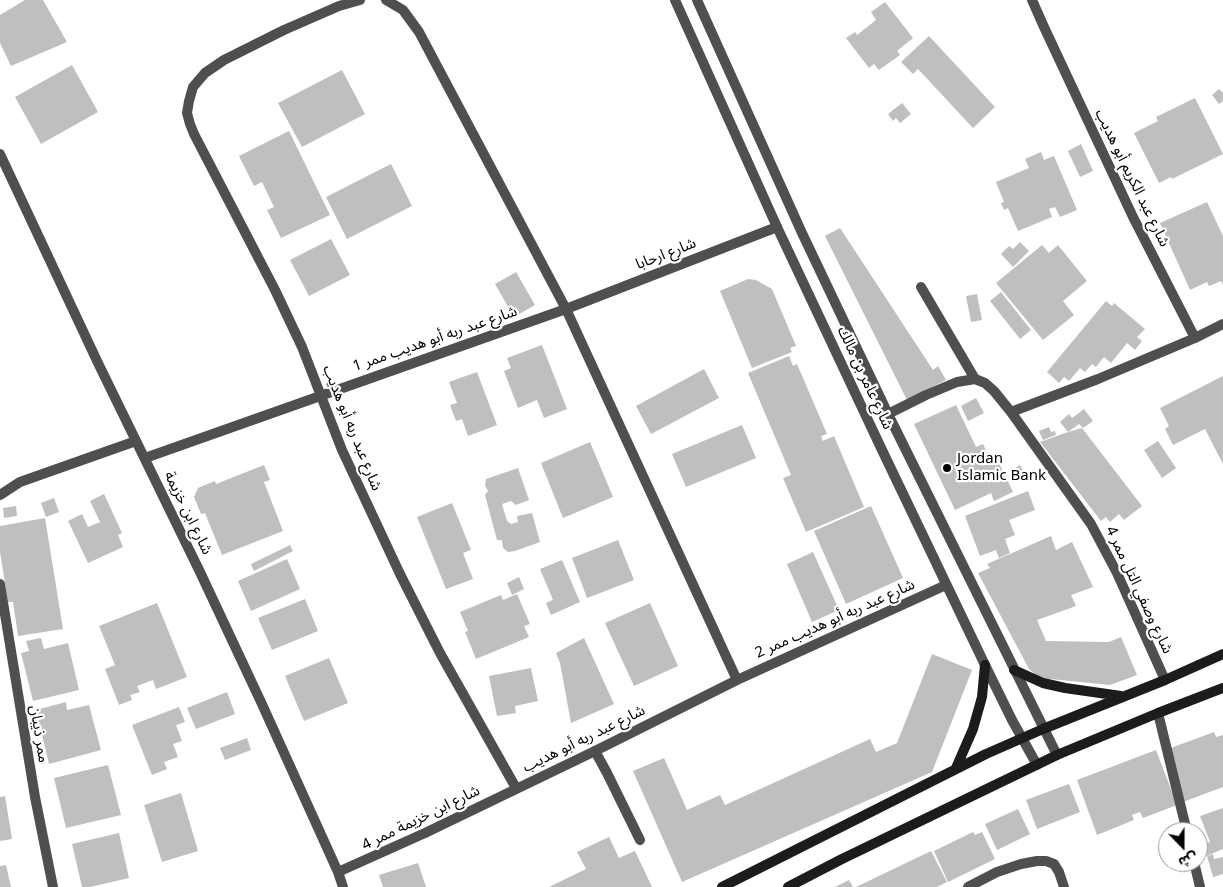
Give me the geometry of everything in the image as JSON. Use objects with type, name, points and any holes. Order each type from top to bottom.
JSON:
[{"type":"main road","points":[[722,887],[956,768],[1043,729],[1223,654]]},
{"type":"main road","points":[[956,768],[973,729],[982,696],[985,665]]},
{"type":"main road","points":[[1014,670],[1044,683],[1122,696]]},
{"type":"main road","points":[[788,887],[1057,755],[1223,688]]},
{"type":"street","name":"شارع عبد ربه أبو هديب","points":[[360,0],[339,6],[284,30],[224,60],[205,73],[193,87],[187,113],[194,134],[283,306],[302,347],[342,450],[400,574],[440,653],[516,788],[595,751],[736,680]]},
{"type":"street","points":[[386,0],[403,10],[419,32],[566,309],[736,680]]},
{"type":"street","name":"شارع عامر بن مالك","points":[[675,0],[777,227],[946,585],[1037,765]]},
{"type":"street","name":"شارع عامر بن مالك","points":[[697,0],[794,216],[888,414],[1057,755]]},
{"type":"street","name":"شارع عبد الكريم أبو هديب","points":[[1032,0],[1133,217],[1195,338]]},
{"type":"street","name":"شارع ابن خزيمة","points":[[0,154],[3,166],[261,702],[338,872],[343,887]]},
{"type":"street","name":"شارع ارحابا","points":[[566,309],[777,227]]},
{"type":"street","points":[[888,414],[957,382],[975,379],[921,287]]},
{"type":"street","name":"شارع عبد ربه أبو هديب ممر 1","points":[[145,458],[566,309]]},
{"type":"street","points":[[1011,412],[1098,379],[1195,338],[1223,324]]},
{"type":"street","name":"شارع وصفي التل ممر 4","points":[[975,379],[985,383],[994,391],[1011,412],[1091,524],[1117,573],[1164,680]]},
{"type":"street","points":[[0,495],[20,482],[136,442]]},
{"type":"street","name":"ممر ذيبان","points":[[0,584],[35,797],[53,887]]},
{"type":"street","name":"شارع عبد ربه أبو هديب ممر 2","points":[[736,680],[946,585]]},
{"type":"street","points":[[1158,713],[1185,822]]},
{"type":"street","points":[[595,751],[640,840]]},
{"type":"street","name":"شارع ابن خزيمة ممر 4","points":[[338,872],[425,833],[516,788]]},
{"type":"street","points":[[968,887],[997,872],[1021,864],[1046,861],[1054,864],[1064,887]]},
{"type":"street","points":[[1196,872],[1200,887]]},
{"type":"building","points":[[25,0],[43,0],[67,42],[11,66],[0,43],[0,15]]},
{"type":"building","points":[[885,2],[913,38],[897,51],[900,55],[879,70],[874,64],[869,68],[846,38],[855,32],[857,35],[876,20],[871,12]]},
{"type":"building","points":[[929,36],[995,107],[973,128],[918,69],[913,74],[901,62]]},
{"type":"building","points":[[72,65],[98,112],[41,144],[15,97]]},
{"type":"building","points":[[342,70],[365,114],[302,147],[278,103]]},
{"type":"building","points":[[1219,89],[1223,93],[1223,101],[1219,104],[1212,95]]},
{"type":"building","points":[[1195,98],[1223,154],[1172,179],[1171,177],[1159,183],[1134,133],[1158,121],[1156,117]]},
{"type":"building","points":[[902,103],[911,114],[900,123],[896,118],[893,121],[888,114]]},
{"type":"building","points":[[289,131],[330,215],[281,238],[267,210],[274,207],[262,182],[254,186],[239,156]]},
{"type":"building","points":[[1081,144],[1093,171],[1080,177],[1068,151]]},
{"type":"building","points":[[1041,152],[1044,160],[1054,156],[1077,210],[1060,217],[1055,207],[1049,209],[1052,217],[1018,231],[1008,208],[1004,210],[1001,203],[1004,202],[996,182],[1029,168],[1025,159]]},
{"type":"building","points":[[391,164],[412,206],[347,239],[326,197]]},
{"type":"building","points":[[1207,202],[1223,236],[1223,285],[1221,281],[1209,286],[1207,282],[1190,290],[1160,223]]},
{"type":"building","points":[[840,228],[933,370],[938,366],[946,380],[907,400],[825,236]]},
{"type":"building","points":[[331,239],[350,275],[309,296],[290,260]]},
{"type":"building","points":[[1020,242],[1029,251],[1013,267],[1001,254],[1009,246],[1013,249]]},
{"type":"building","points":[[1042,245],[1049,253],[1058,245],[1087,281],[1063,301],[1074,315],[1043,340],[996,283]]},
{"type":"building","points":[[516,272],[535,305],[514,317],[495,284]]},
{"type":"building","points":[[748,279],[756,280],[772,289],[796,346],[790,348],[792,352],[752,368],[720,291]]},
{"type":"building","points":[[1001,292],[1031,330],[1020,339],[990,301]]},
{"type":"building","points":[[977,294],[982,320],[971,322],[966,296]]},
{"type":"building","points":[[1106,301],[1112,306],[1114,303],[1145,329],[1137,337],[1142,341],[1135,350],[1127,343],[1111,363],[1104,357],[1096,367],[1092,364],[1085,372],[1080,368],[1069,381],[1064,377],[1059,383],[1047,372]]},
{"type":"building","points":[[542,345],[567,409],[544,418],[537,400],[518,408],[504,371],[511,368],[507,358]]},
{"type":"building","points":[[789,356],[793,366],[797,364],[827,434],[821,436],[823,441],[834,436],[864,507],[806,532],[783,478],[791,475],[748,373]]},
{"type":"building","points":[[704,369],[719,398],[651,434],[636,406]]},
{"type":"building","points":[[477,372],[497,425],[468,436],[462,419],[456,421],[450,405],[457,403],[449,382]]},
{"type":"building","points":[[1223,376],[1223,464],[1205,429],[1173,445],[1165,429],[1169,426],[1160,408]]},
{"type":"building","points":[[976,398],[984,413],[968,421],[961,406]]},
{"type":"building","points":[[956,405],[976,447],[983,444],[992,464],[998,461],[1013,492],[994,501],[991,493],[955,510],[914,424]]},
{"type":"building","points":[[1084,409],[1093,421],[1083,428],[1079,424],[1068,432],[1060,422],[1069,414],[1072,418]]},
{"type":"building","points":[[742,425],[756,458],[686,487],[672,454]]},
{"type":"building","points":[[1049,427],[1051,432],[1055,431],[1056,435],[1043,440],[1039,431]]},
{"type":"building","points":[[1082,428],[1142,506],[1124,520],[1119,514],[1110,522],[1106,517],[1101,521],[1040,442]]},
{"type":"building","points":[[1158,441],[1176,468],[1162,478],[1144,450]]},
{"type":"building","points":[[590,442],[613,497],[563,518],[541,463]]},
{"type":"building","points":[[264,465],[270,480],[264,482],[283,531],[222,555],[205,513],[201,514],[194,497],[198,488],[215,481],[216,484]]},
{"type":"building","points":[[1020,465],[1027,477],[1018,482],[1011,470]]},
{"type":"building","points":[[518,468],[529,500],[516,505],[511,501],[502,504],[507,521],[511,524],[518,522],[517,516],[532,513],[540,542],[508,552],[503,548],[502,540],[497,540],[485,495],[488,491],[485,486],[486,479]]},
{"type":"building","points":[[1028,491],[1035,510],[1009,520],[1015,535],[1005,539],[1010,553],[999,558],[996,550],[980,556],[965,516]]},
{"type":"building","points":[[104,494],[122,533],[118,535],[123,547],[88,563],[68,521],[82,514],[88,527],[100,522],[90,501]]},
{"type":"building","points":[[54,498],[59,512],[46,517],[41,503]]},
{"type":"building","points":[[452,503],[471,550],[463,553],[473,579],[446,589],[417,517]]},
{"type":"building","points":[[16,506],[17,516],[4,518],[3,508]]},
{"type":"building","points":[[871,506],[903,578],[846,604],[814,531]]},
{"type":"building","points":[[45,518],[63,629],[18,636],[13,602],[8,602],[0,552],[0,526]]},
{"type":"building","points":[[1051,536],[1056,550],[1072,542],[1093,587],[1071,595],[1076,606],[1037,620],[1046,641],[1109,642],[1121,637],[1137,675],[1110,685],[1040,678],[1029,669],[978,573],[990,568],[987,564]]},
{"type":"building","points":[[618,540],[634,580],[587,598],[572,558]]},
{"type":"building","points":[[290,545],[293,551],[254,571],[251,564]]},
{"type":"building","points":[[813,552],[839,610],[812,622],[787,564]]},
{"type":"building","points":[[287,559],[300,589],[251,611],[238,581]]},
{"type":"building","points":[[562,560],[580,602],[551,615],[546,603],[553,600],[540,569]]},
{"type":"building","points":[[519,577],[524,589],[512,595],[507,583]]},
{"type":"building","points":[[517,594],[530,624],[524,626],[529,637],[476,659],[465,632],[468,631],[460,612],[501,595],[503,600]]},
{"type":"building","points":[[305,599],[318,631],[272,650],[258,618]]},
{"type":"building","points":[[157,603],[187,677],[156,689],[153,680],[137,686],[140,692],[130,695],[132,700],[119,705],[105,669],[115,665],[99,626]]},
{"type":"building","points":[[650,603],[678,666],[634,686],[605,623]]},
{"type":"building","points":[[41,638],[44,649],[68,643],[79,690],[33,701],[21,653],[29,651],[26,641]]},
{"type":"building","points":[[584,638],[614,704],[571,723],[560,663],[556,653]]},
{"type":"building","points":[[932,654],[972,670],[932,772],[682,882],[633,771],[664,758],[687,810],[720,795],[725,805],[870,739],[876,752],[897,743]]},
{"type":"building","points":[[329,658],[348,703],[304,721],[285,676]]},
{"type":"building","points":[[531,668],[538,701],[515,706],[516,713],[497,716],[489,676]]},
{"type":"building","points":[[227,692],[235,714],[196,729],[187,708]]},
{"type":"building","points":[[66,702],[67,710],[89,705],[101,750],[49,764],[36,710]]},
{"type":"building","points":[[179,707],[185,722],[176,725],[182,741],[173,744],[178,757],[164,762],[167,769],[152,775],[132,725]]},
{"type":"building","points":[[1214,732],[1216,737],[1223,735],[1223,787],[1183,802],[1168,749]]},
{"type":"building","points":[[247,738],[251,750],[225,760],[220,748]]},
{"type":"building","points":[[1156,750],[1177,805],[1143,818],[1140,812],[1132,815],[1134,820],[1097,835],[1077,780]]},
{"type":"building","points":[[108,765],[121,815],[66,828],[54,778]]},
{"type":"building","points":[[1069,784],[1080,812],[1037,829],[1026,800]]},
{"type":"building","points":[[181,793],[198,851],[162,862],[144,805]]},
{"type":"building","points":[[5,796],[12,839],[0,841],[0,797]]},
{"type":"building","points":[[1223,808],[1223,849],[1208,855],[1208,843],[1210,842],[1208,822],[1202,822],[1200,816]]},
{"type":"building","points":[[1018,809],[1030,834],[997,850],[985,824]]},
{"type":"building","points":[[973,832],[975,835],[982,832],[995,859],[948,882],[934,851]]},
{"type":"building","points":[[119,833],[129,878],[90,887],[82,887],[72,844]]},
{"type":"building","points":[[609,837],[619,858],[635,851],[652,887],[549,887],[586,869],[577,852]]},
{"type":"building","points":[[931,851],[947,882],[937,887],[856,887]]},
{"type":"building","points":[[1213,854],[1214,859],[1223,857],[1223,874],[1213,877],[1208,856]]},
{"type":"building","points":[[418,863],[426,887],[383,887],[379,875]]},
{"type":"building","points":[[6,865],[11,887],[0,887],[0,866]]},
{"type":"building","points":[[849,880],[853,887],[835,887]]},
{"type":"place","name":"Jordan Islamic Bank","points":[[947,468]]}]
